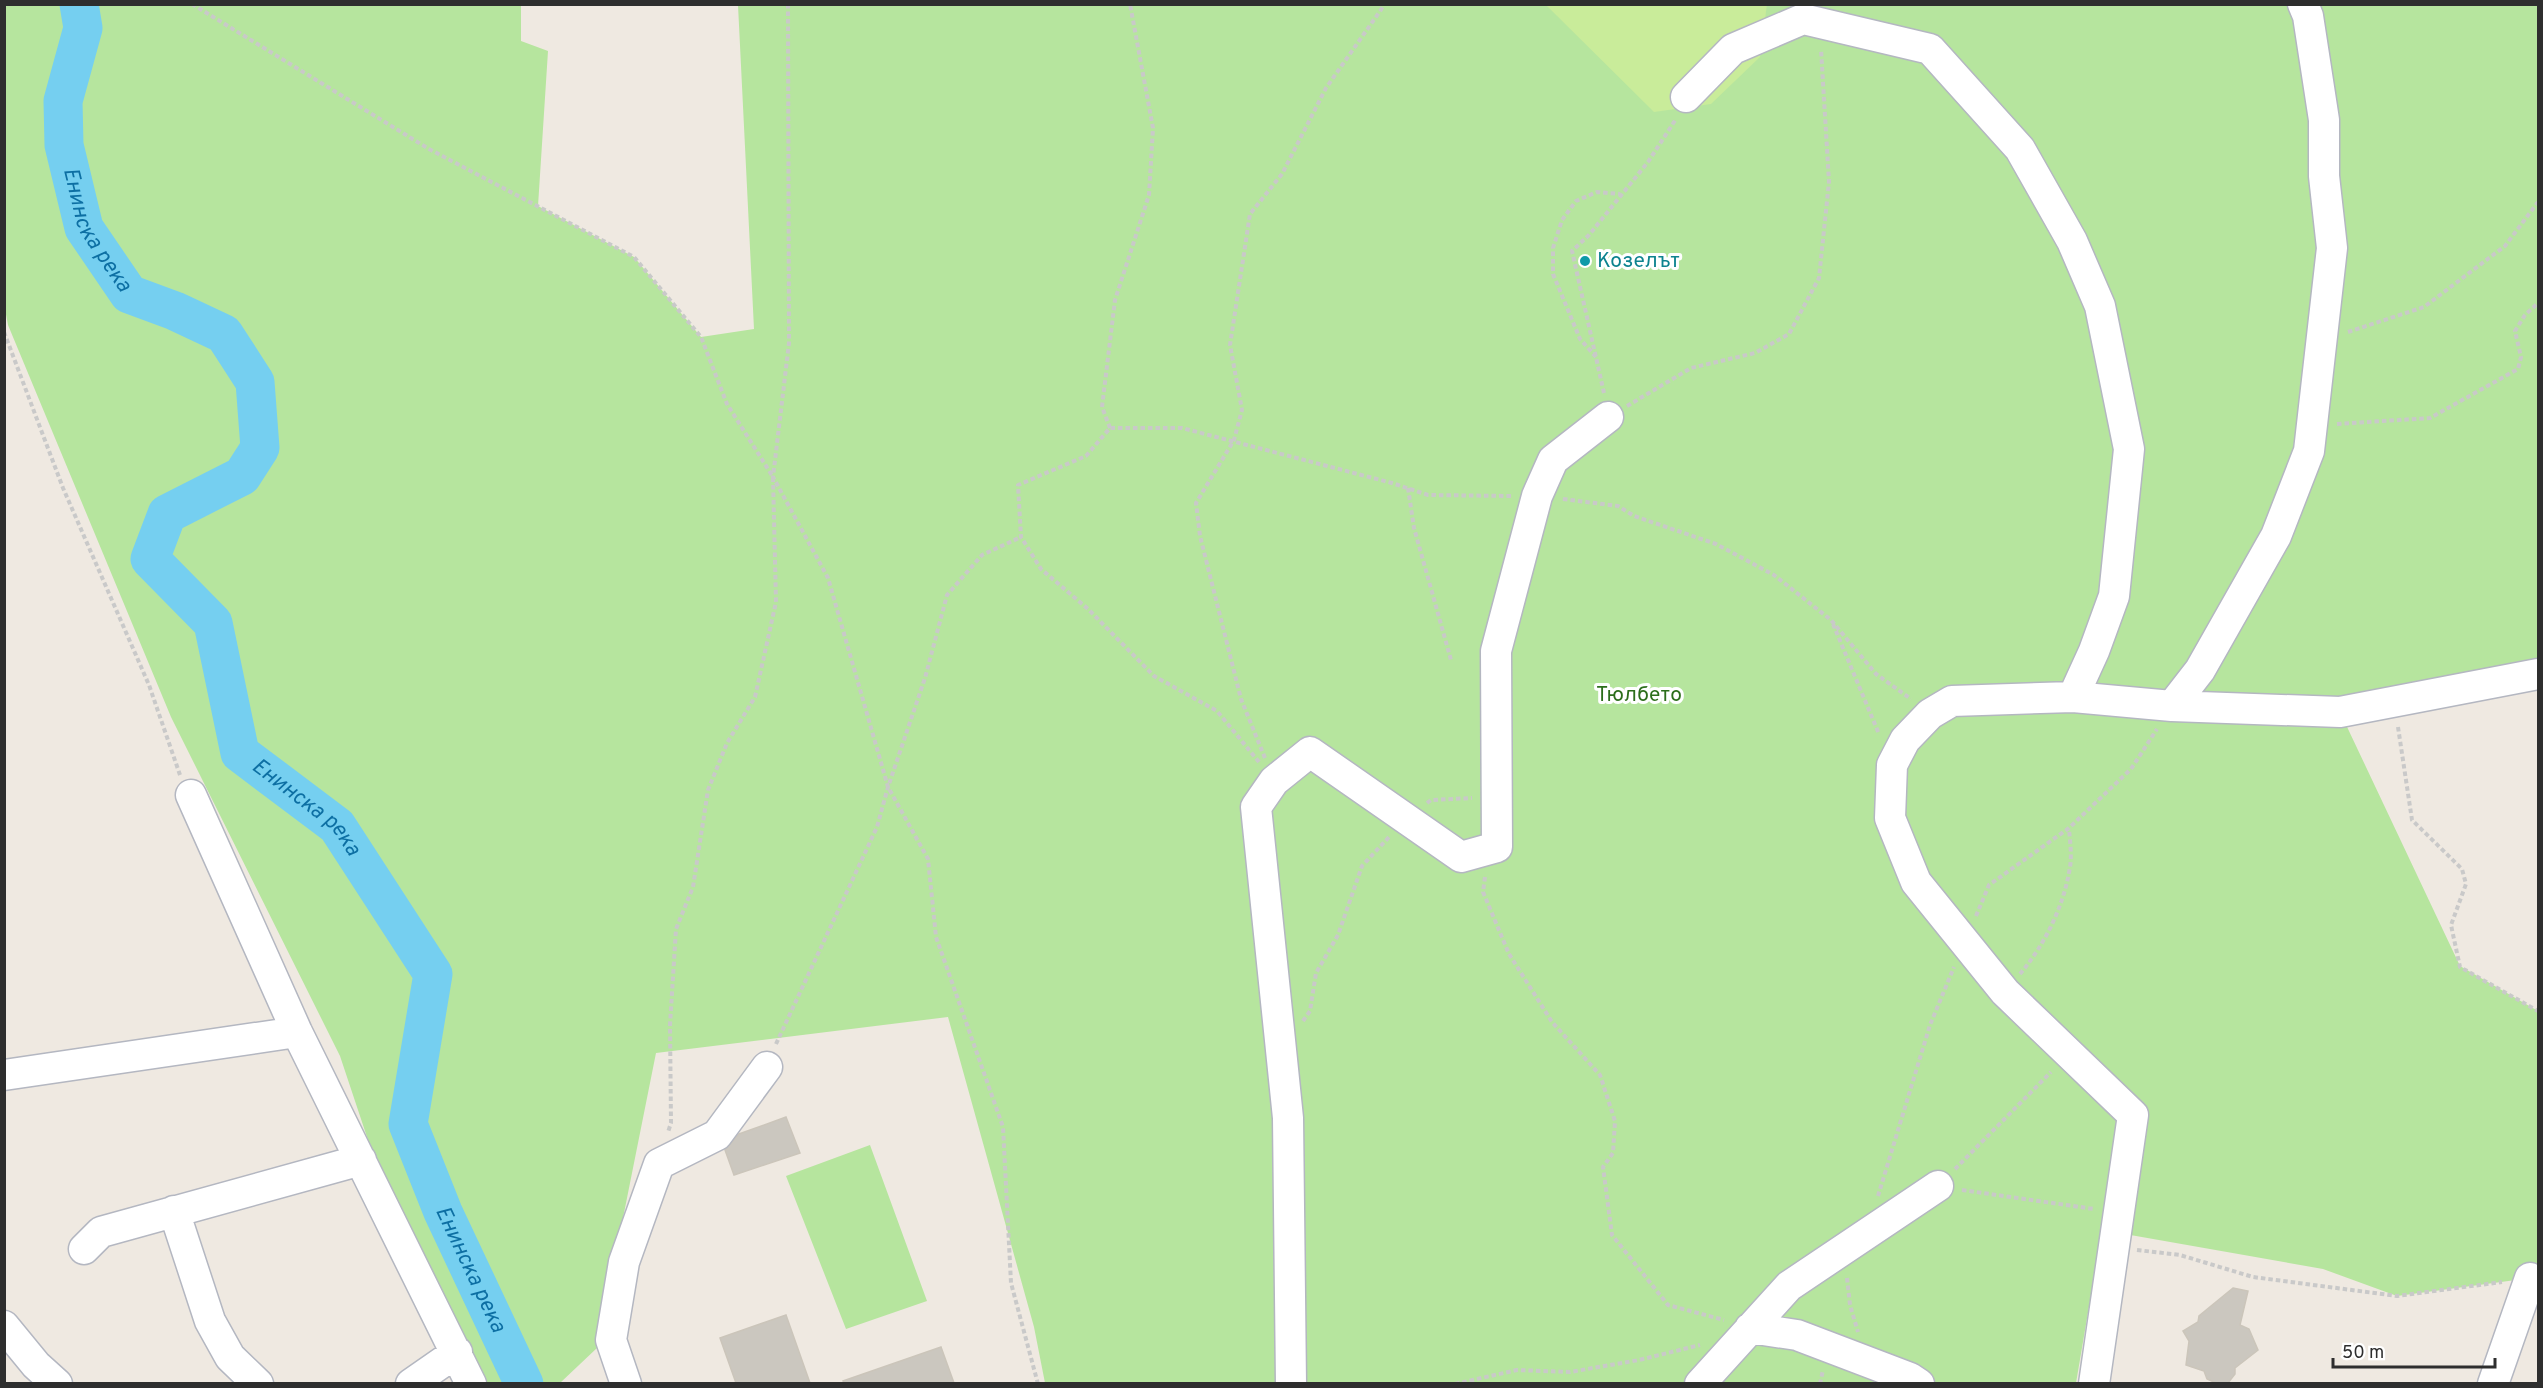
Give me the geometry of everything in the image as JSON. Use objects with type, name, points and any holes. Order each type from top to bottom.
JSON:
[{"type":"street","points":[[2172,706],[2200,670],[2276,536],[2309,451],[2332,248],[2324,176],[2324,120],[2308,16],[2302,4]]},
{"type":"street","points":[[1686,97],[1733,49],[1803,19],[1930,49],[2020,149],[2072,241],[2100,306],[2129,449],[2114,596],[2094,651],[2073,698]]},
{"type":"street","points":[[1291,1383],[1288,1118],[1256,807],[1274,781],[1310,752],[1461,857],[1497,847],[1496,651],[1538,496],[1553,460],[1608,417]]},
{"type":"street","points":[[2094,1383],[2133,1115],[2005,992],[1916,882],[1890,819],[1892,765],[1905,740],[1930,714],[1952,701],[2073,698],[2172,706],[2340,712],[2538,674]]},
{"type":"street","points":[[191,795],[297,1032],[471,1383]]},
{"type":"street","points":[[4,1075],[297,1032]]},
{"type":"street","points":[[626,1383],[611,1340],[624,1262],[659,1164],[717,1135],[767,1067]]},
{"type":"street","points":[[84,1249],[101,1232],[361,1160]]},
{"type":"street","points":[[1700,1383],[1789,1286],[1938,1186]]},
{"type":"street","points":[[174,1211],[210,1321],[231,1357],[258,1383]]},
{"type":"street","points":[[2493,1383],[2530,1278]]},
{"type":"street","points":[[4,1326],[36,1365],[57,1383]]},
{"type":"street","points":[[1746,1332],[1797,1335],[1919,1383]]},
{"type":"street","points":[[411,1383],[457,1352]]},
{"type":"path","points":[[192,4],[429,149],[634,257],[701,337],[727,404],[773,477],[828,578],[888,786],[928,860],[936,937],[1003,1127],[1011,1283],[1038,1383]]},
{"type":"path","points":[[659,1164],[671,1123],[670,1025],[676,929],[693,887],[708,790],[727,743],[755,697],[776,602],[773,477],[789,343],[788,4]]},
{"type":"path","points":[[1110,428],[1102,407],[1115,300],[1149,195],[1153,128],[1130,4]]},
{"type":"path","points":[[1274,781],[1241,699],[1200,536],[1196,503],[1234,440],[1242,410],[1230,345],[1250,214],[1282,174],[1326,88],[1385,4]]},
{"type":"path","points":[[1686,97],[1662,142],[1589,235],[1572,251],[1597,357],[1608,417],[1691,368],[1755,353],[1789,334],[1819,278],[1829,182],[1819,22]]},
{"type":"path","points":[[1597,357],[1580,339],[1553,274],[1553,248],[1562,220],[1576,201],[1597,192],[1620,194]]},
{"type":"path","points":[[2320,356],[2339,336],[2424,307],[2505,246],[2538,202]]},
{"type":"path","points":[[2312,426],[2430,418],[2517,369],[2522,357],[2515,331],[2525,315],[2538,303]]},
{"type":"path","points":[[4,332],[63,488],[149,685],[180,773],[191,795]]},
{"type":"path","points":[[1274,781],[1217,711],[1154,676],[1088,609],[1041,569],[1021,537],[1018,485],[1086,456],[1110,428],[1182,428],[1234,440],[1428,495],[1538,496],[1618,506],[1634,516],[1716,544],[1774,575],[1831,620],[1876,675],[1930,714]]},
{"type":"path","points":[[1408,488],[1413,528],[1451,660]]},
{"type":"path","points":[[767,1067],[877,827],[888,786],[925,678],[947,596],[982,555],[1021,537]]},
{"type":"path","points":[[1831,620],[1892,765]]},
{"type":"path","points":[[2395,701],[2412,820],[2462,869],[2466,884],[2451,925],[2460,967],[2538,1011]]},
{"type":"path","points":[[1859,1334],[1850,1305],[1846,1263],[1873,1215],[1893,1140],[1906,1111],[1930,1025],[1989,885],[2070,828],[2131,769],[2172,706]]},
{"type":"path","points":[[1281,1053],[1310,1011],[1316,974],[1338,935],[1362,866],[1406,818],[1431,800],[1497,797]]},
{"type":"path","points":[[2005,992],[2040,950],[2057,910],[2070,866],[2070,828]]},
{"type":"path","points":[[1489,849],[1483,892],[1509,954],[1552,1022],[1600,1075],[1615,1121],[1613,1153],[1603,1167],[1612,1235],[1668,1305],[1746,1332]]},
{"type":"path","points":[[1938,1186],[2069,1053]]},
{"type":"path","points":[[1938,1186],[2088,1209],[2099,1208]]},
{"type":"path","points":[[2115,1246],[2180,1255],[2253,1277],[2397,1296],[2530,1278]]},
{"type":"path","points":[[1455,1383],[1517,1370],[1570,1372],[1639,1360],[1746,1332]]},
{"type":"green space","points":[[1767,4],[1760,57],[1711,104],[1654,112],[1546,5]]},
{"type":"green space","name":"Тюлбето","points":[[4,5],[521,5],[521,41],[548,51],[538,206],[634,257],[701,337],[754,329],[738,5],[2538,5],[2538,674],[2340,712],[2460,966],[2538,1011],[2538,1277],[2397,1296],[2323,1269],[2102,1230],[2076,1383],[1045,1383],[1034,1327],[948,1017],[656,1053],[597,1348],[560,1383],[482,1383],[373,1155],[340,1056],[171,717],[8,325],[4,304]]},
{"type":"green space","points":[[870,1145],[927,1301],[846,1329],[786,1176]]},
{"type":"building","points":[[786,1117],[800,1153],[734,1175],[725,1150],[739,1134]]},
{"type":"building","points":[[2233,1288],[2248,1291],[2240,1325],[2249,1329],[2258,1350],[2235,1368],[2235,1374],[2228,1383],[2216,1383],[2207,1379],[2204,1371],[2186,1365],[2189,1341],[2183,1331],[2198,1322],[2199,1316]]},
{"type":"building","points":[[786,1315],[810,1383],[736,1383],[720,1338]]},
{"type":"building","points":[[941,1347],[954,1383],[844,1383],[843,1381]]},
{"type":"waterway","name":"Енинска река","points":[[79,4],[83,28],[63,101],[64,145],[84,228],[129,294],[175,311],[224,334],[255,382],[260,448],[242,476],[167,514],[150,559],[213,623],[240,753],[337,826],[433,974],[408,1124],[443,1212],[524,1384]]},
{"type":"place","name":"Козелът","points":[[1585,261]]}]
